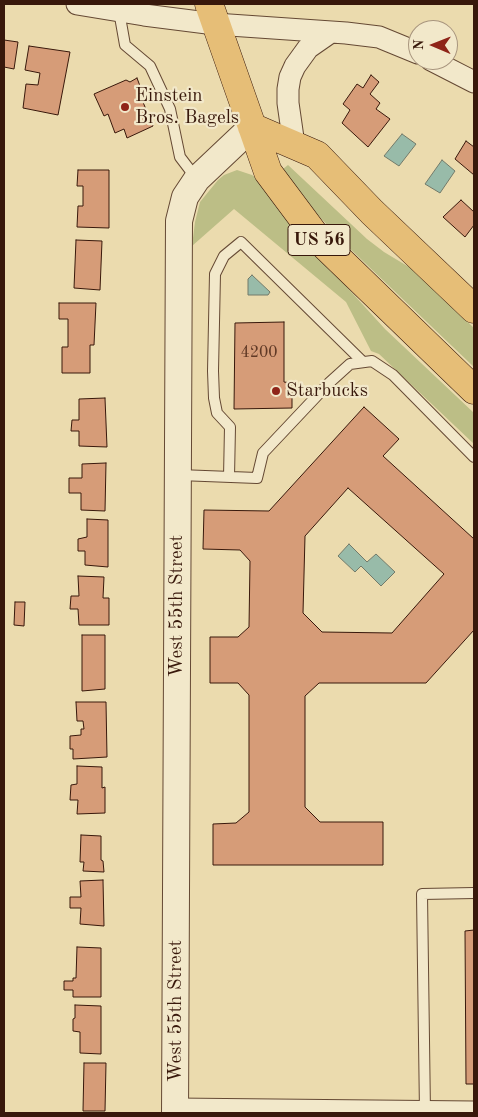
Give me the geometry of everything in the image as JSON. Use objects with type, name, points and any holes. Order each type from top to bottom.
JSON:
[{"type":"highway","name":"US 56","points":[[212,14],[268,172],[318,239],[474,390]]},
{"type":"highway","name":"US 56","points":[[252,126],[317,154],[372,212],[474,308]]},
{"type":"street","points":[[77,4],[119,11],[212,14],[249,26],[379,37],[408,50]]},
{"type":"street","points":[[294,144],[288,103],[290,77],[295,66],[308,48],[332,32]]},
{"type":"street","points":[[451,70],[474,82]]},
{"type":"street","name":"West 55th Street","points":[[175,1111],[179,221],[185,197],[197,179],[252,126]]},
{"type":"street","points":[[175,1111],[474,1112]]},
{"type":"lane","points":[[119,11],[125,45],[150,66],[170,109],[180,157],[197,179]]},
{"type":"lane","points":[[229,477],[230,427],[217,413],[214,398],[213,371],[215,274],[224,256],[241,242],[363,362]]},
{"type":"lane","points":[[178,476],[257,478],[263,453],[329,383],[350,364],[372,361],[393,375],[474,457]]},
{"type":"lane","points":[[425,1113],[422,894],[474,894]]},
{"type":"green space","points":[[288,165],[367,239],[414,270],[474,328],[474,367],[344,243],[316,213],[283,169]]},
{"type":"green space","points":[[237,170],[258,179],[323,261],[385,329],[474,413],[474,444],[379,354],[371,351],[346,302],[234,209],[192,246],[200,202],[218,180],[224,175]]},
{"type":"shaded area","points":[[402,134],[416,144],[399,166],[384,156]]},
{"type":"shaded area","points":[[442,160],[455,171],[440,193],[425,184]]},
{"type":"shaded area","points":[[252,275],[270,292],[268,295],[248,295],[248,279]]},
{"type":"shaded area","points":[[349,544],[367,562],[376,554],[395,572],[381,586],[361,566],[355,572],[338,556]]},
{"type":"building","points":[[4,40],[18,42],[14,69],[4,67]]},
{"type":"building","points":[[29,46],[70,52],[58,115],[23,108],[26,84],[38,85],[40,73],[25,70]]},
{"type":"building","points":[[371,75],[379,82],[370,94],[380,103],[376,109],[390,119],[368,147],[342,123],[350,110],[343,104],[357,84],[363,88]]},
{"type":"building","points":[[137,78],[143,94],[140,95],[153,126],[127,138],[124,129],[115,133],[108,114],[104,116],[94,94],[126,80],[130,82]]},
{"type":"building","points":[[466,141],[474,147],[474,175],[455,159]]},
{"type":"building","points":[[78,170],[109,170],[109,228],[77,227],[78,206],[83,206],[83,186],[77,186]]},
{"type":"building","points":[[461,200],[474,212],[474,225],[465,237],[443,217]]},
{"type":"building","points":[[76,240],[102,241],[100,290],[74,288]]},
{"type":"building","points":[[59,303],[96,303],[94,345],[90,345],[90,373],[62,373],[62,347],[68,347],[68,319],[59,319]]},
{"type":"building","points":[[284,322],[284,382],[292,383],[292,408],[234,409],[235,323]]},
{"type":"building","points":[[105,398],[107,447],[79,446],[79,431],[71,431],[72,420],[79,420],[79,399]]},
{"type":"building","points":[[364,407],[399,439],[383,456],[474,539],[474,630],[426,683],[319,683],[305,696],[305,807],[320,822],[383,822],[383,865],[213,865],[213,824],[236,823],[249,812],[249,695],[238,683],[210,683],[210,637],[238,637],[249,627],[250,561],[240,550],[203,549],[204,510],[269,511]],"holes":[[[348,488],[444,574],[392,633],[322,632],[303,613],[305,536]]]},
{"type":"building","points":[[106,463],[105,511],[81,510],[81,493],[69,493],[69,478],[82,478],[82,464]]},
{"type":"building","points":[[87,519],[108,520],[108,567],[85,565],[85,551],[78,551],[78,539],[87,537]]},
{"type":"building","points":[[78,576],[104,577],[103,598],[109,598],[109,625],[79,625],[78,609],[70,609],[71,596],[79,596]]},
{"type":"building","points":[[15,602],[25,602],[24,626],[14,625]]},
{"type":"building","points":[[82,635],[105,635],[105,689],[82,691]]},
{"type":"building","points":[[76,702],[106,702],[107,757],[73,759],[73,749],[70,749],[70,736],[81,735],[81,729],[84,729],[83,721],[77,721]]},
{"type":"building","points":[[77,766],[102,767],[102,788],[105,787],[105,813],[77,814],[78,800],[70,800],[71,785],[77,784]]},
{"type":"building","points":[[81,835],[101,836],[101,860],[103,861],[104,872],[83,871],[84,862],[80,862]]},
{"type":"building","points":[[103,880],[104,926],[80,924],[81,908],[70,908],[70,897],[81,897],[80,881]]},
{"type":"building","points":[[474,930],[474,1084],[466,1084],[465,931]]},
{"type":"building","points":[[77,947],[101,948],[101,997],[73,997],[73,990],[64,990],[64,981],[73,981],[73,978],[76,978]]},
{"type":"building","points":[[75,1005],[101,1006],[101,1054],[80,1053],[80,1032],[73,1031]]},
{"type":"building","points":[[84,1063],[106,1063],[105,1111],[83,1111]]},
{"type":"place","name":"Einstein Bros. Bagels","points":[[125,107]]},
{"type":"place","name":"Starbucks","points":[[276,391]]}]
